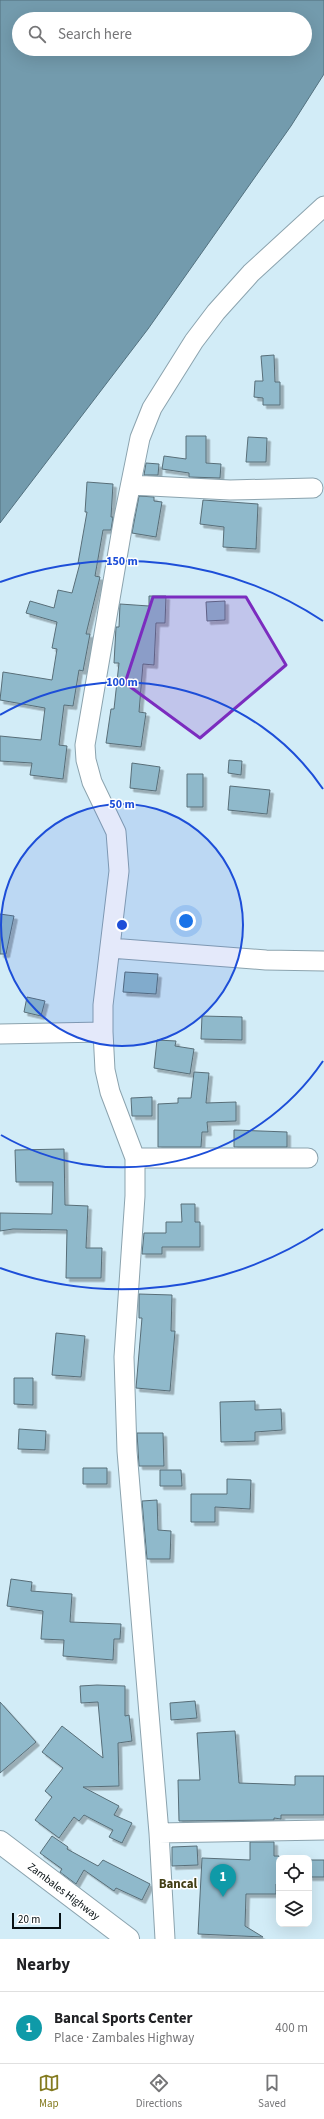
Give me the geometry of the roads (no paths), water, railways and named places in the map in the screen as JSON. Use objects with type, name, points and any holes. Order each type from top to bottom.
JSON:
[{"type":"main road","name":"Zambales Highway","points":[[0,1842],[128,1939]]},
{"type":"street","points":[[165,1939],[159,1833],[126,1451],[124,1357],[135,1196],[135,1158],[110,1092],[105,1070],[102,1032],[103,1005],[119,871],[116,832],[92,782],[86,760],[85,745],[140,438],[152,408],[194,341],[216,312],[250,273],[324,206]]},
{"type":"street","points":[[131,485],[230,490],[313,488]]},
{"type":"street","points":[[110,948],[266,960],[324,961]]},
{"type":"street","points":[[0,1034],[102,1032]]},
{"type":"street","points":[[135,1158],[308,1158]]},
{"type":"street","points":[[159,1833],[324,1830]]},
{"type":"water","points":[[0,0],[324,0],[324,74],[291,126],[148,329],[0,523]]},
{"type":"place","name":"Bancal Sports Center","points":[[223,1897]]},
{"type":"district","name":"Bancal","points":[[178,1883]]}]
